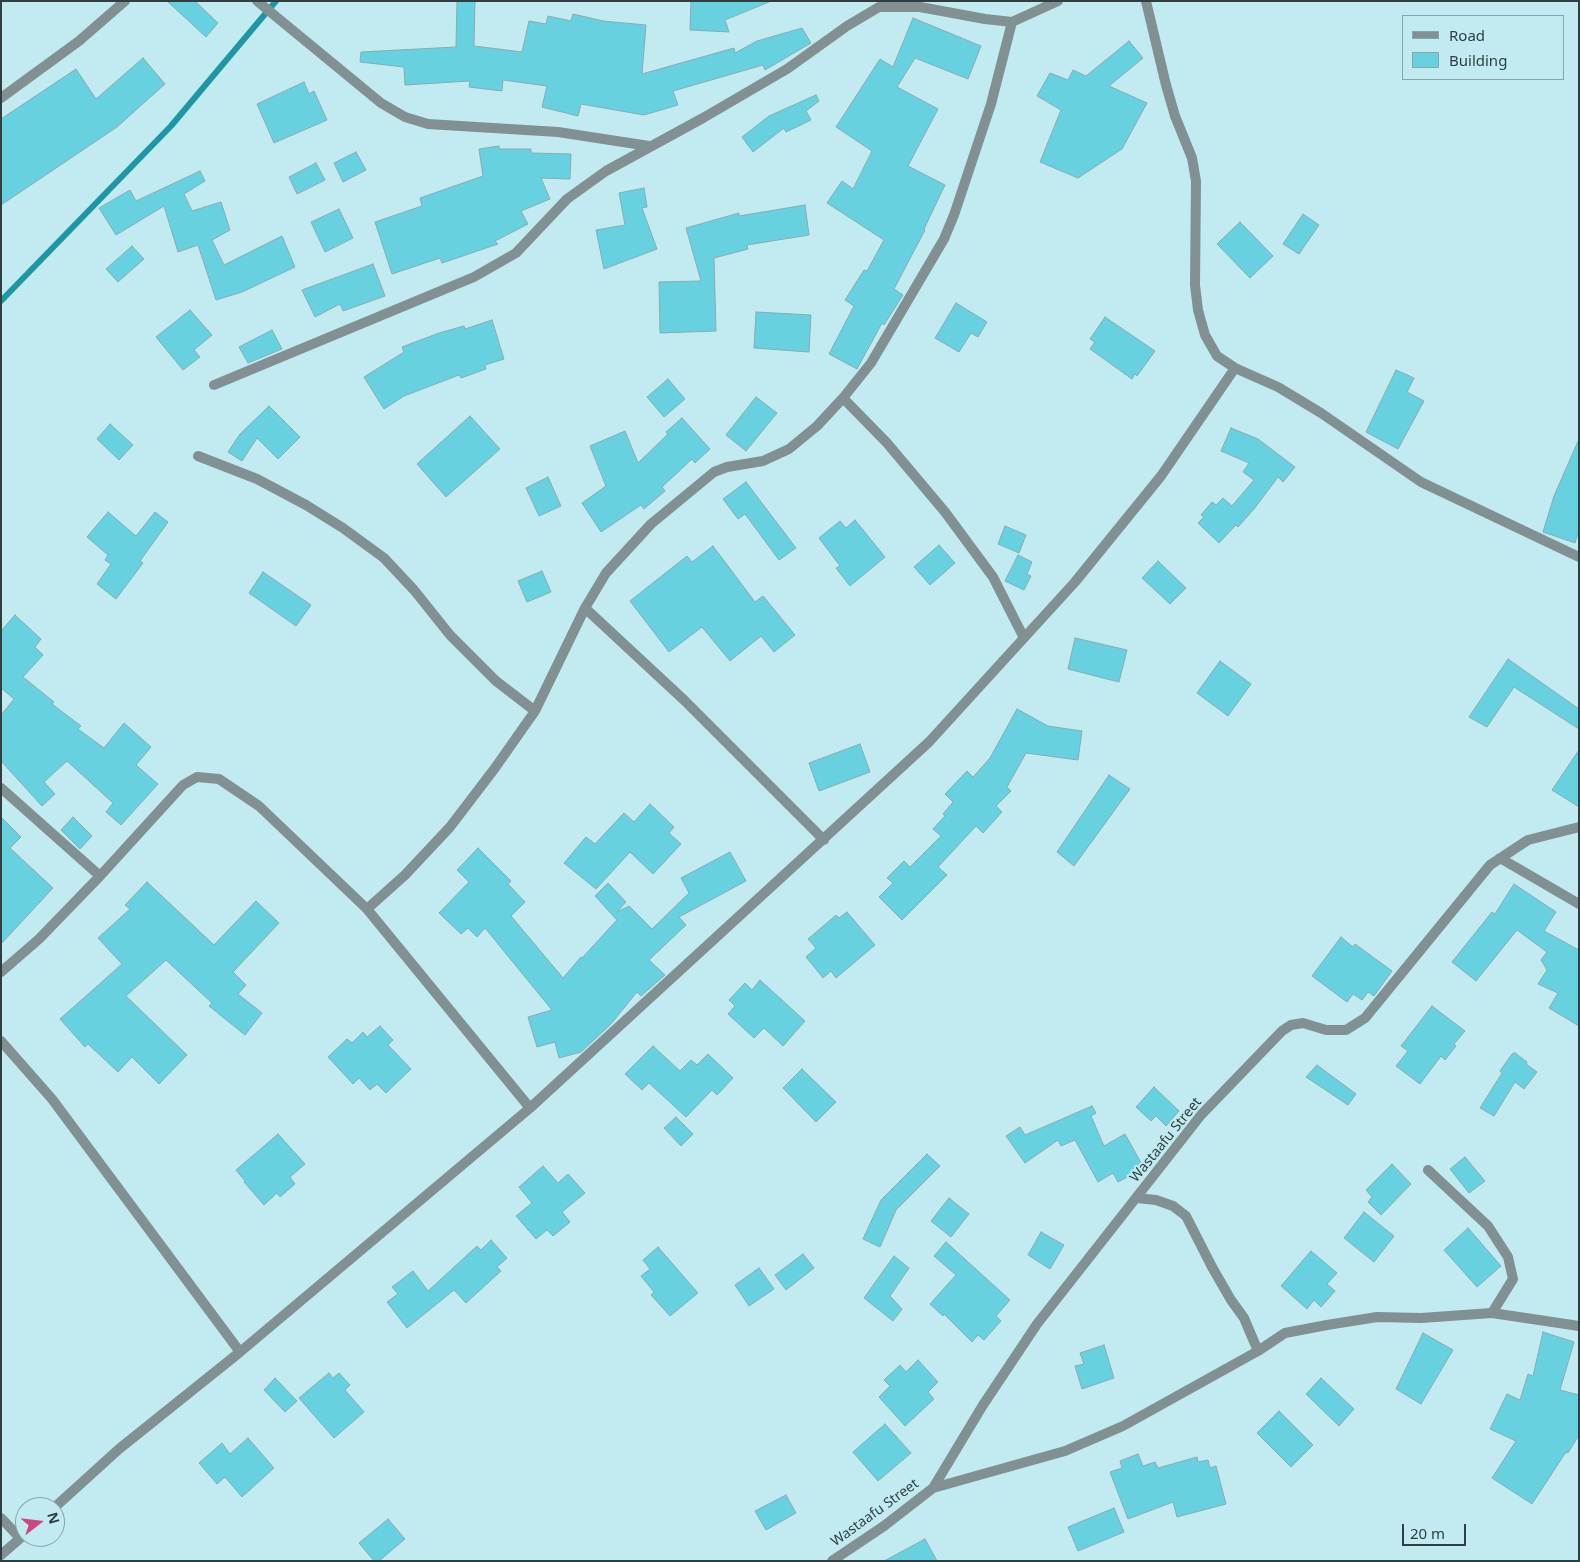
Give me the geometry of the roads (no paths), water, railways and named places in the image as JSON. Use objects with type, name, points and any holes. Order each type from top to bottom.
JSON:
[{"type":"street","points":[[1,98],[79,41],[125,1]]},
{"type":"street","points":[[257,1],[382,103],[405,117],[428,124],[558,132],[650,146]]},
{"type":"street","points":[[214,385],[474,278],[516,253],[567,199],[606,171],[704,118],[787,69],[876,4],[920,7],[1012,22],[1058,1]]},
{"type":"street","points":[[1146,1],[1175,116],[1192,158],[1196,180],[1195,285],[1198,310],[1205,335],[1216,356],[1235,368],[1278,387],[1321,413],[1421,482],[1579,557]]},
{"type":"street","points":[[367,909],[405,875],[450,827],[496,768],[535,711],[586,608],[606,573],[651,524],[714,472],[727,467],[763,461],[789,449],[817,426],[843,398],[871,363],[944,239],[972,165],[1012,22]]},
{"type":"street","points":[[65,1498],[119,1449],[240,1352],[530,1108],[607,1035],[824,840],[929,742],[1075,582],[1161,476],[1235,368]]},
{"type":"street","points":[[843,398],[887,443],[945,512],[993,577],[1024,638]]},
{"type":"street","points":[[198,456],[257,479],[306,505],[343,528],[384,558],[414,590],[450,636],[496,681],[535,711]]},
{"type":"street","points":[[586,608],[684,700],[824,840]]},
{"type":"street","points":[[1,972],[39,939],[100,876],[183,785],[197,777],[219,779],[260,806],[367,909],[530,1108]]},
{"type":"street","points":[[1,788],[100,876]]},
{"type":"street","name":"Wastaafu Street","points":[[832,1561],[884,1526],[933,1488],[983,1405],[1037,1324],[1201,1115],[1282,1031],[1291,1025],[1303,1023],[1326,1030],[1346,1030],[1365,1018],[1490,865],[1528,840],[1579,827]]},
{"type":"street","points":[[1500,858],[1579,904]]},
{"type":"street","points":[[1,1041],[52,1099],[240,1352]]},
{"type":"street","points":[[1428,1170],[1488,1226],[1508,1257],[1512,1279],[1492,1313]]},
{"type":"street","points":[[1137,1198],[1156,1200],[1173,1206],[1186,1216],[1212,1267],[1244,1318],[1258,1351]]},
{"type":"street","points":[[933,1488],[1065,1451],[1123,1426],[1258,1351],[1285,1333],[1378,1317],[1421,1318],[1492,1313],[1579,1326]]},
{"type":"street","points":[[1,1518],[15,1529]]},
{"type":"street","points":[[1,1555],[15,1543]]},
{"type":"waterway","points":[[1,301],[171,126],[276,1]]}]
